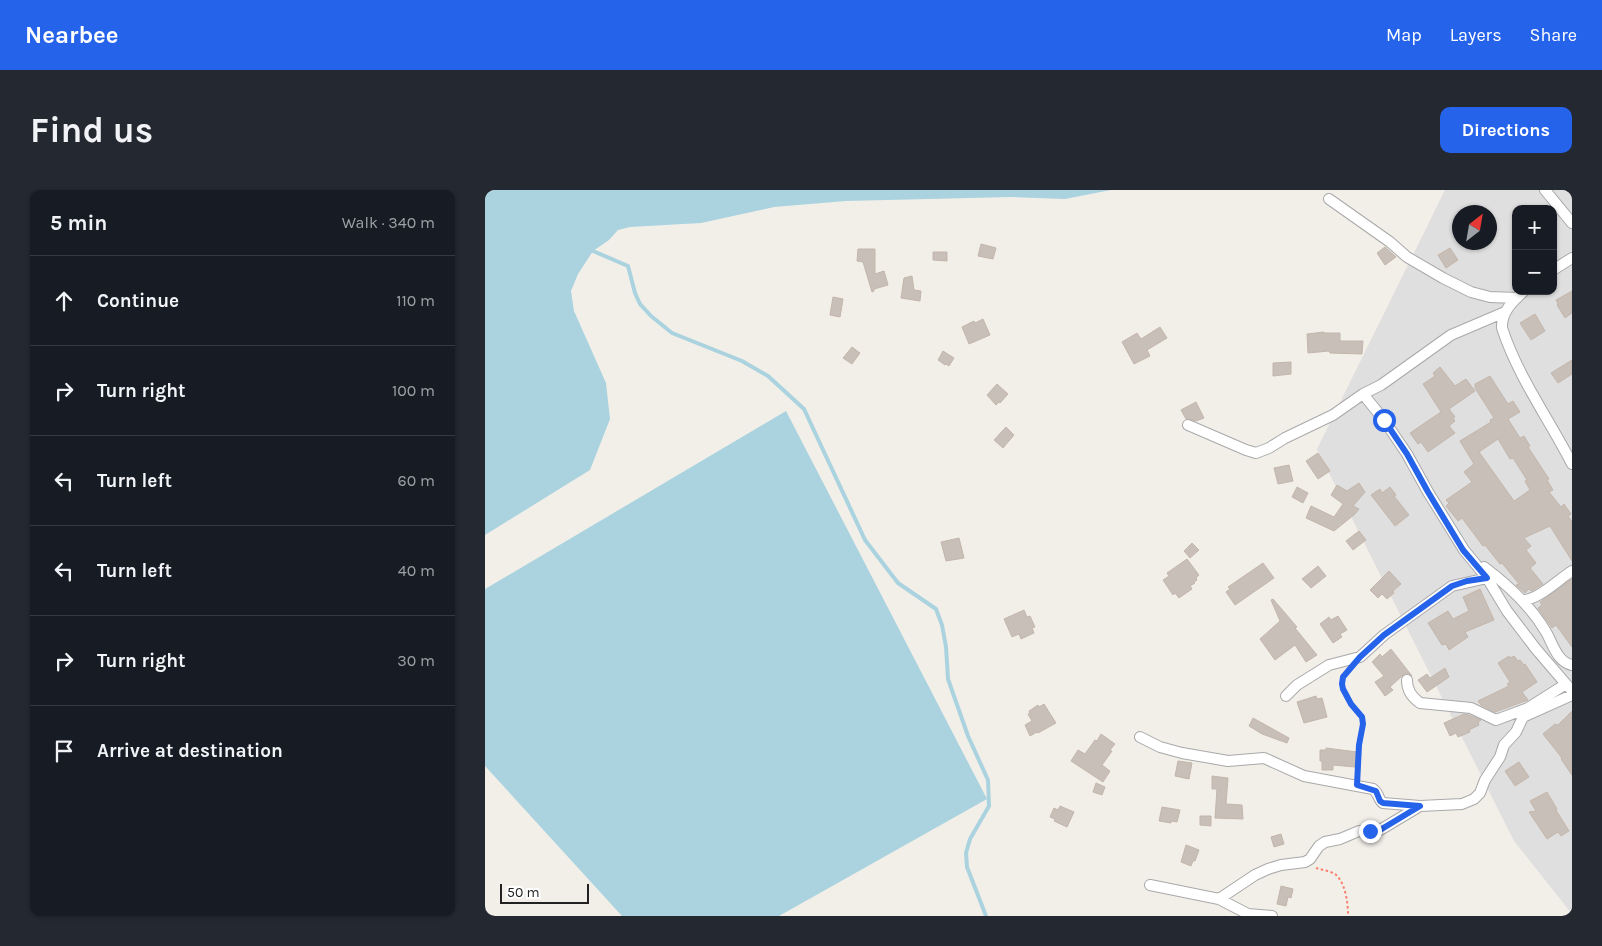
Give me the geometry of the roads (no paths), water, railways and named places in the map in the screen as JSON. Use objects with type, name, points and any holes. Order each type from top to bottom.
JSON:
[{"type":"street","points":[[1545,190],[1572,223]]},
{"type":"street","points":[[1329,199],[1390,242],[1407,257],[1471,292],[1490,297],[1521,295]]},
{"type":"street","points":[[1557,267],[1572,258]]},
{"type":"street","points":[[1188,425],[1255,453],[1269,448],[1285,438],[1333,415],[1451,335],[1505,312],[1521,295]]},
{"type":"street","points":[[1505,312],[1502,328],[1507,342],[1530,392],[1549,421],[1572,464]]},
{"type":"street","points":[[1140,737],[1160,747],[1182,753],[1228,761],[1264,758],[1304,776],[1357,785],[1376,791],[1380,801],[1383,803],[1420,806],[1462,804],[1477,797],[1488,773],[1500,757],[1504,745],[1516,732],[1525,712],[1569,687],[1536,649],[1507,611],[1487,578],[1463,550],[1407,454],[1384,420],[1363,394]]},
{"type":"street","points":[[1470,557],[1496,576],[1522,600],[1545,630],[1563,661],[1572,664]]},
{"type":"street","points":[[1522,600],[1529,600],[1572,571]]},
{"type":"street","points":[[1286,696],[1297,685],[1329,665],[1360,657],[1384,635],[1452,586],[1467,581],[1487,578]]},
{"type":"street","points":[[1407,680],[1407,688],[1420,703],[1471,708],[1496,720],[1572,695]]},
{"type":"street","points":[[1219,899],[1255,875],[1268,869],[1281,865],[1305,862],[1325,842],[1340,839],[1359,831],[1380,830],[1420,806]]},
{"type":"street","points":[[1150,885],[1219,899],[1248,914],[1272,916]]},
{"type":"water","points":[[485,190],[1111,190],[1065,199],[1011,197],[846,201],[774,207],[701,223],[630,227],[618,230],[609,240],[593,251],[578,274],[571,291],[574,311],[606,383],[610,419],[590,470],[485,535]]},
{"type":"water","points":[[786,411],[987,799],[779,916],[622,916],[485,766],[485,589]]},
{"type":"waterway","points":[[593,251],[628,266],[640,304],[651,316],[672,333],[742,361],[768,376],[804,409],[865,540],[898,583],[936,609],[942,625],[946,647],[948,679],[968,736],[988,780],[989,806],[970,839],[966,853],[967,867],[986,916]]}]
